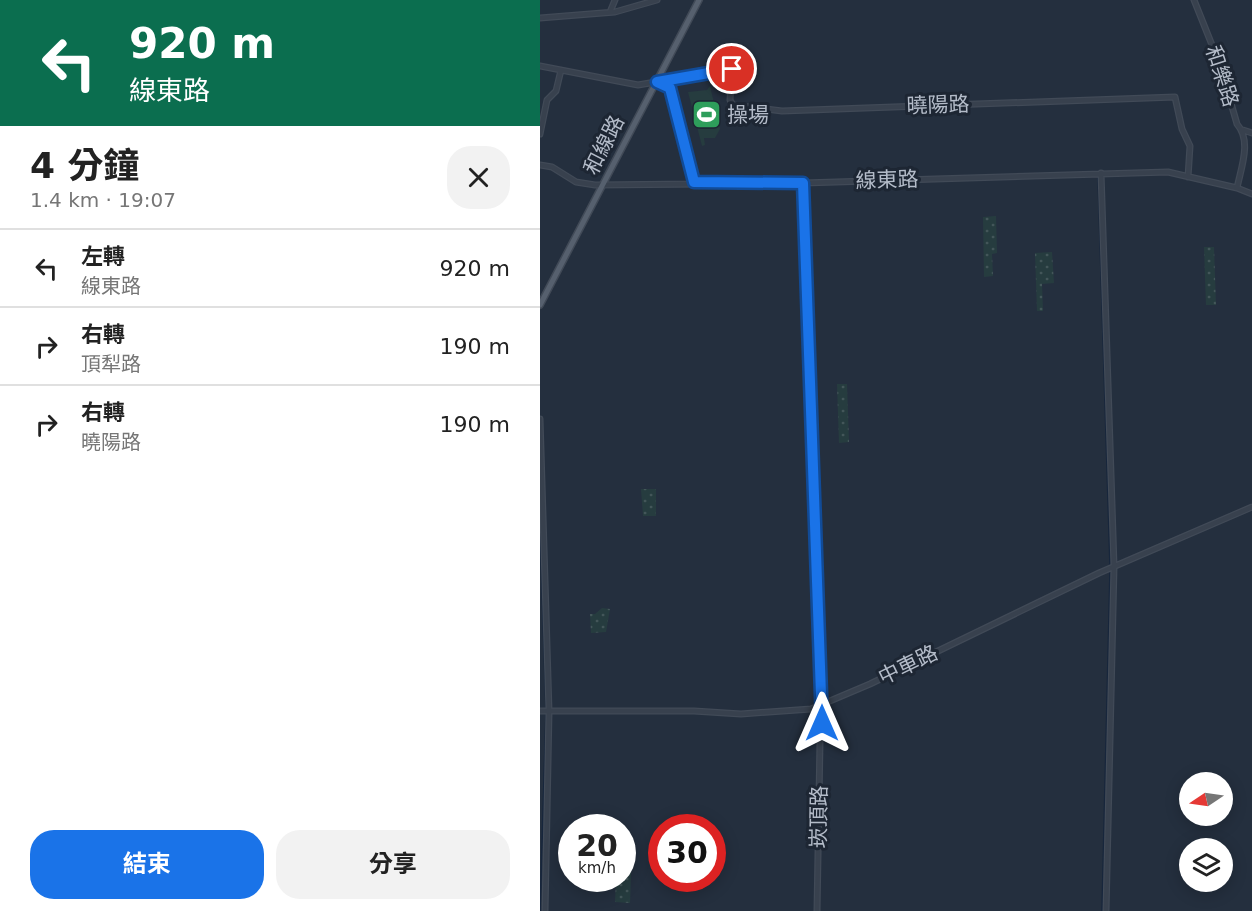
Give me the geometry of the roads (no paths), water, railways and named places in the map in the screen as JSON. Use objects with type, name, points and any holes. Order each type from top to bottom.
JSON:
[{"type":"main road","name":"和線路","points":[[540,305],[699,0]]},
{"type":"street","points":[[610,12],[615,0]]},
{"type":"street","points":[[540,18],[610,12],[657,0]]},
{"type":"street","name":"和樂路","points":[[1194,0],[1220,65],[1238,124],[1243,130],[1245,146],[1237,188]]},
{"type":"street","points":[[540,66],[638,85],[657,82],[670,88],[694,182]]},
{"type":"street","name":"曉陽路","points":[[657,82],[732,69],[730,100],[732,105],[782,111],[1175,97],[1182,129],[1190,146],[1188,177]]},
{"type":"street","points":[[540,134],[547,100],[556,91],[561,70]]},
{"type":"street","points":[[1243,130],[1252,133]]},
{"type":"street","name":"線東路","points":[[540,165],[552,166],[576,182],[602,184],[803,183],[1168,172],[1237,188],[1252,195]]},
{"type":"street","points":[[1101,173],[1114,566],[1106,911]]},
{"type":"street","name":"崁頂路","points":[[803,183],[822,706],[817,911]]},
{"type":"street","points":[[540,419],[549,711],[545,911]]},
{"type":"street","name":"中車路","points":[[540,711],[694,711],[752,714],[822,706],[1114,566],[1252,507]]},
{"type":"waterway","points":[[657,86],[666,89],[685,157]]},
{"type":"waterway","points":[[1098,177],[1110,566]]},
{"type":"waterway","points":[[540,529],[546,708]]},
{"type":"waterway","points":[[1102,911],[1110,571]]},
{"type":"waterway","points":[[540,911],[546,713]]},
{"type":"place","name":"操場","points":[[706,115]]}]
